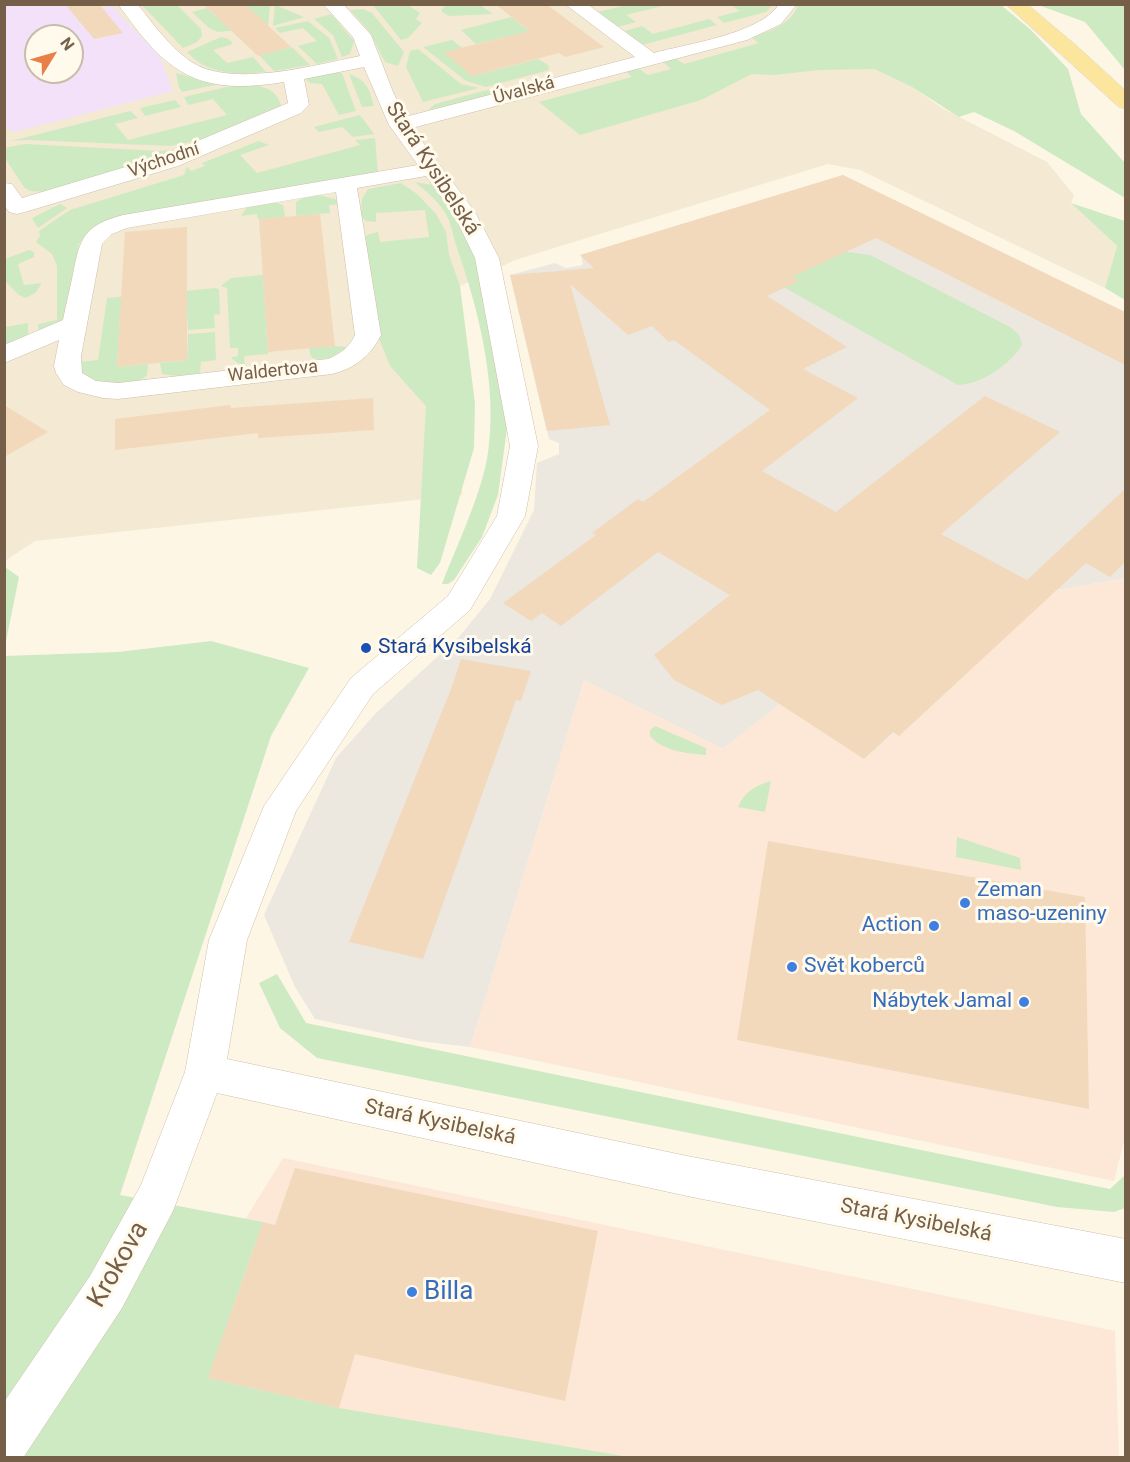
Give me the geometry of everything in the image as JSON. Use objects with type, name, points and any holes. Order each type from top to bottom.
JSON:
[{"type":"main road","points":[[1015,4],[1071,51],[1125,103]]},
{"type":"street","points":[[127,4],[174,56],[193,71],[234,79],[294,74],[370,60]]},
{"type":"street","name":"Stará Kysibelská","points":[[332,4],[362,35],[370,60],[399,125],[464,213],[487,258],[524,446],[511,516],[459,603],[362,686],[281,806],[228,940],[205,1072],[687,1176],[1125,1261]]},
{"type":"street","points":[[574,4],[650,59]]},
{"type":"street","name":"Úvalská","points":[[399,125],[758,29],[781,15],[788,4]]},
{"type":"street","name":"Východní","points":[[4,189],[16,207],[170,161],[294,109],[299,105],[294,88],[294,74]]},
{"type":"street","name":"Waldertova","points":[[346,185],[368,335],[356,354],[346,361],[332,366],[118,391],[83,384],[69,374],[67,366],[90,244],[93,238],[110,227],[157,216],[430,169]]},
{"type":"street","points":[[4,355],[75,324]]},
{"type":"street","name":"Krokova","points":[[4,1444],[106,1292],[158,1196],[205,1072]]},
{"type":"shaded area","points":[[4,5],[74,5],[82,12],[112,6],[161,58],[173,91],[14,132],[5,127]]},
{"type":"shaded area","points":[[5,5],[823,5],[874,69],[912,87],[942,108],[1047,162],[1074,195],[1071,203],[1117,246],[1105,288],[860,170],[828,164],[515,260],[460,286],[462,495],[35,541],[5,561]]},
{"type":"shaded area","points":[[843,175],[1125,312],[1125,578],[1057,590],[864,759],[780,704],[723,749],[584,680],[470,1047],[420,1041],[315,1019],[295,987],[264,915],[336,758],[376,713],[459,637],[490,599],[534,510],[537,463],[559,454],[559,443],[549,439],[510,275],[555,263],[566,268],[583,265],[581,255]]},
{"type":"shaded area","points":[[1125,578],[1126,1133],[1114,1181],[470,1047],[584,680],[723,749],[780,704],[864,759],[1057,590]]},
{"type":"shaded area","points":[[283,1158],[1115,1331],[1119,1457],[361,1458],[133,1401]]},
{"type":"green space","points":[[447,4],[480,5],[493,14],[449,16],[441,11]]},
{"type":"green space","points":[[660,4],[662,6],[626,15],[636,22],[614,28],[593,13],[627,5]]},
{"type":"green space","points":[[142,5],[177,5],[201,29],[202,36],[197,42],[183,48]]},
{"type":"green space","points":[[245,5],[270,6],[268,27],[218,32],[209,28],[192,12],[207,8],[215,16],[248,8]]},
{"type":"green space","points":[[275,5],[304,17],[273,26]]},
{"type":"green space","points":[[373,5],[408,5],[420,13],[416,19],[422,23],[408,38],[401,40]]},
{"type":"green space","points":[[731,5],[773,5],[766,12],[724,23],[717,17],[740,11]]},
{"type":"green space","points":[[798,5],[1001,5],[1031,30],[1068,69],[1081,114],[1125,163],[1125,198],[1014,131],[974,112],[959,117],[912,87],[874,69],[820,70],[773,75],[752,74],[701,100],[580,135],[539,102],[632,77],[624,70],[636,67],[648,75],[671,69],[661,60],[673,57],[684,64],[759,43],[750,37],[785,23]]},
{"type":"green space","points":[[1038,5],[1125,5],[1125,70],[1085,22]]},
{"type":"green space","points":[[363,9],[372,13],[404,52],[398,66],[385,62],[369,31],[350,10]]},
{"type":"green space","points":[[331,14],[354,41],[350,54],[342,57],[333,35],[314,19]]},
{"type":"green space","points":[[511,17],[538,37],[517,42],[509,36],[476,44],[461,30]]},
{"type":"green space","points":[[709,19],[717,25],[642,45],[621,32],[642,26],[653,34]]},
{"type":"green space","points":[[308,21],[329,38],[338,59],[317,64],[298,46],[317,41],[303,28],[280,33],[275,28]]},
{"type":"green space","points":[[221,37],[229,39],[233,44],[213,50],[227,63],[253,57],[266,72],[224,72],[204,65],[187,52]]},
{"type":"green space","points":[[452,40],[462,48],[445,53],[472,76],[538,59],[548,65],[549,70],[486,87],[466,81],[423,47]]},
{"type":"green space","points":[[292,47],[310,65],[274,71],[259,55]]},
{"type":"green space","points":[[418,49],[461,84],[479,88],[423,102],[406,67],[410,51]]},
{"type":"green space","points":[[326,72],[342,73],[356,111],[339,115],[322,84],[306,80],[307,77]]},
{"type":"green space","points":[[176,73],[215,84],[215,85],[182,92]]},
{"type":"green space","points":[[349,74],[364,82],[374,106],[362,107]]},
{"type":"green space","points":[[235,85],[263,87],[274,93],[281,106],[221,136],[170,146],[11,141],[130,111],[138,118],[115,124],[128,140],[227,115],[213,99],[188,105],[184,97]]},
{"type":"green space","points":[[487,90],[498,94],[428,110],[435,104]]},
{"type":"green space","points":[[175,100],[181,107],[145,116],[140,108]]},
{"type":"green space","points":[[360,115],[374,134],[353,137],[342,127],[319,132],[314,127]]},
{"type":"green space","points":[[375,138],[378,173],[89,232],[79,244],[67,313],[59,323],[39,334],[38,324],[57,320],[57,266],[52,254],[36,242],[40,236],[39,231],[70,210],[184,175],[187,167],[191,171],[205,166],[202,163],[259,141],[269,145],[240,155],[257,173],[360,145],[355,140]]},
{"type":"green space","points":[[25,144],[160,151],[192,148],[48,192],[30,191],[24,187],[5,158],[4,148]]},
{"type":"green space","points":[[415,182],[432,185],[440,193],[470,244],[481,276],[508,421],[498,495],[482,537],[454,580],[448,584],[442,584],[473,506],[487,459],[490,432],[489,378],[479,323],[449,221],[438,203]]},
{"type":"green space","points":[[401,183],[417,194],[436,214],[446,232],[449,255],[460,286],[475,403],[474,448],[440,563],[431,575],[417,568],[426,406],[390,366],[378,336],[363,240],[367,235],[378,232],[380,242],[429,237],[425,210],[376,213],[376,222],[366,221],[361,216],[362,199],[368,189]]},
{"type":"green space","points":[[319,195],[335,199],[339,204],[329,205],[330,213],[296,216],[296,202]]},
{"type":"green space","points":[[273,202],[283,205],[285,217],[258,219],[257,214],[241,216],[247,207]]},
{"type":"green space","points":[[1071,203],[1125,221],[1125,300],[1105,288],[1117,246]]},
{"type":"green space","points":[[60,204],[67,208],[38,228],[32,218]]},
{"type":"green space","points":[[812,227],[848,252],[870,255],[1010,327],[1019,335],[1022,345],[1010,360],[994,372],[976,381],[958,385],[746,266]]},
{"type":"green space","points":[[29,250],[34,252],[34,257],[18,264],[24,285],[42,283],[35,293],[26,298],[19,295],[5,281],[5,259]]},
{"type":"green space","points":[[263,275],[268,354],[244,356],[245,368],[232,359],[238,356],[238,348],[230,348],[227,288],[221,286],[231,278]]},
{"type":"green space","points":[[216,288],[219,290],[220,314],[214,315],[215,328],[188,330],[187,311],[120,317],[117,367],[148,364],[147,375],[142,379],[126,384],[107,384],[90,379],[82,372],[78,362],[98,360],[107,298]]},
{"type":"green space","points":[[28,323],[28,337],[5,347],[5,327]]},
{"type":"green space","points":[[215,332],[216,360],[201,362],[200,373],[177,376],[162,374],[160,363],[187,360],[188,334]]},
{"type":"green space","points":[[349,347],[333,358],[315,359],[311,357],[309,348]]},
{"type":"green space","points":[[5,567],[19,577],[5,646]]},
{"type":"green space","points":[[211,641],[309,668],[271,736],[120,1195],[263,1222],[208,1378],[339,1408],[629,1457],[5,1457],[4,656],[118,652]]},
{"type":"green space","points":[[655,726],[706,748],[706,755],[669,749],[650,736],[650,730]]},
{"type":"green space","points":[[771,781],[765,812],[738,807],[751,790]]},
{"type":"green space","points":[[957,837],[1020,858],[1021,870],[956,857]]},
{"type":"green space","points":[[277,974],[306,1023],[1110,1189],[1125,1175],[1125,1208],[1114,1212],[1057,1207],[317,1058],[280,1028],[259,983]]},
{"type":"building","points":[[65,4],[99,4],[123,33],[94,39],[84,24]]},
{"type":"building","points":[[203,4],[245,4],[291,47],[258,56]]},
{"type":"building","points":[[495,4],[546,4],[604,47],[565,57],[559,53],[472,76],[444,52],[530,31]]},
{"type":"building","points":[[843,175],[1125,312],[1125,365],[876,238],[792,277],[799,281],[767,296],[847,347],[803,369],[858,398],[762,471],[836,512],[985,396],[1060,432],[941,534],[1027,580],[1125,489],[1125,562],[1110,577],[1086,563],[899,736],[893,732],[864,759],[758,690],[722,705],[674,680],[654,655],[730,595],[658,552],[561,626],[542,613],[531,621],[503,603],[596,535],[592,533],[638,499],[643,502],[770,410],[674,340],[669,342],[652,326],[628,335],[570,284],[610,425],[547,431],[510,275],[594,268],[580,255]]},
{"type":"building","points":[[320,214],[335,346],[268,352],[259,219]]},
{"type":"building","points":[[187,227],[187,360],[117,367],[125,232]]},
{"type":"building","points":[[373,398],[374,430],[258,438],[258,433],[115,450],[115,419],[230,405],[231,408]]},
{"type":"building","points":[[4,405],[48,432],[4,457]]},
{"type":"building","points":[[461,659],[531,671],[521,701],[516,700],[423,959],[349,942],[451,689]]},
{"type":"building","points":[[768,841],[1085,897],[1089,1109],[737,1040]]},
{"type":"building","name":"Billa","points":[[295,1168],[598,1231],[565,1401],[355,1354],[339,1408],[208,1378],[263,1222],[275,1225]]},
{"type":"place","name":"Stará Kysibelská","points":[[366,648]]},
{"type":"place","name":"Zeman maso-uzeniny","points":[[965,903]]},
{"type":"place","name":"Action","points":[[934,926]]},
{"type":"place","name":"Svět koberců","points":[[792,967]]},
{"type":"place","name":"Nábytek Jamal","points":[[1024,1002]]},
{"type":"place","name":"Billa","points":[[412,1292]]}]
